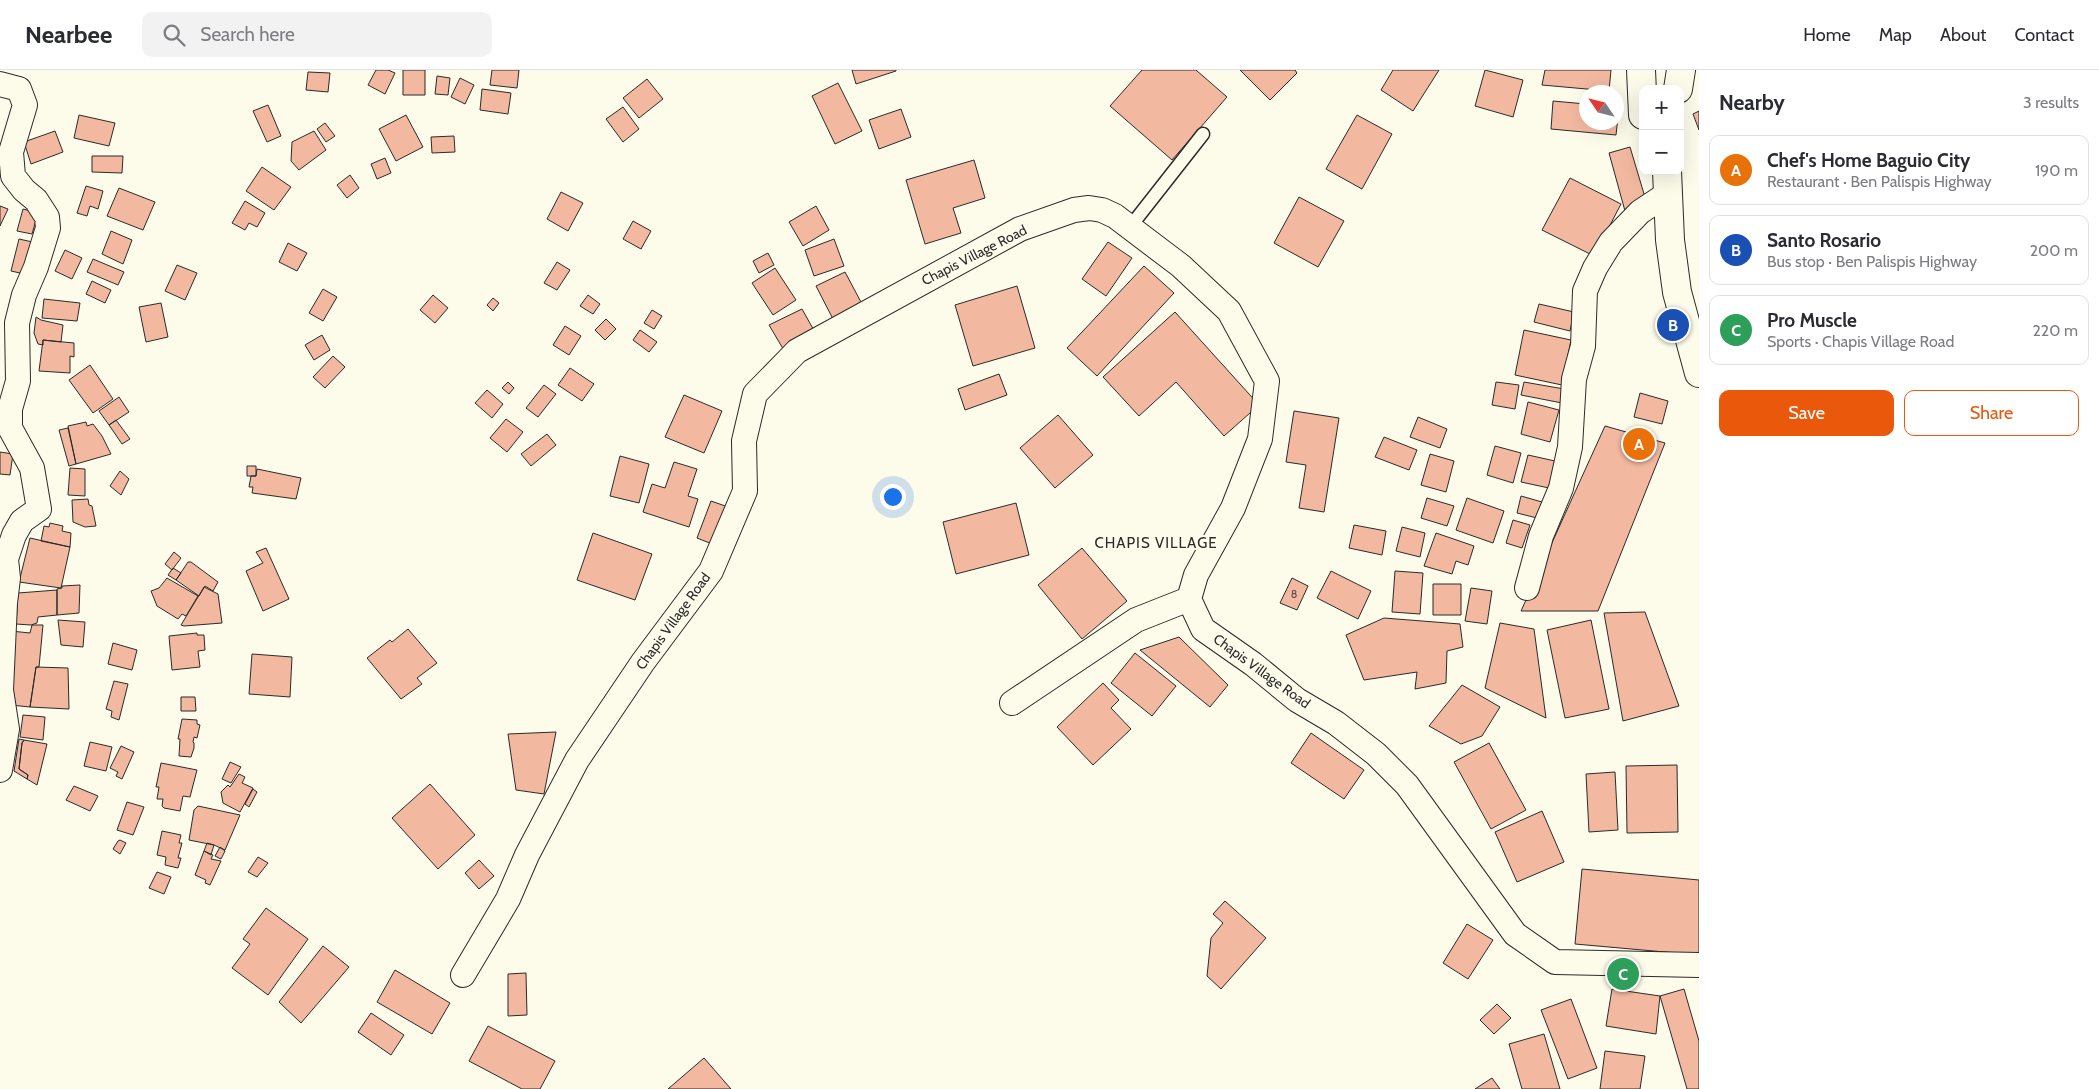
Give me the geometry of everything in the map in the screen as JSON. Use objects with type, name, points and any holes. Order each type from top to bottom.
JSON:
[{"type":"main road","points":[[1641,70],[1642,85]]},
{"type":"main road","points":[[1679,85],[1681,70]]},
{"type":"main road","points":[[1667,183],[1670,240],[1677,292],[1699,373]]},
{"type":"street","points":[[0,84],[19,89],[25,105],[11,152],[13,176],[36,200],[47,217],[48,228],[36,267],[24,295],[17,323],[18,381],[10,409],[10,428],[32,468],[40,509],[7,534],[6,559],[8,578],[2,602],[1,690],[7,729],[0,770]]},
{"type":"street","points":[[1527,588],[1541,536],[1561,488],[1570,447],[1574,379],[1583,346],[1585,291],[1594,268],[1611,242],[1667,183]]},
{"type":"street","name":"Chapis Village Road","points":[[463,975],[508,899],[527,855],[577,760],[643,662],[711,571],[745,490],[744,441],[755,394],[797,351],[1020,229],[1074,210],[1089,208],[1102,210],[1115,216],[1130,227],[1181,266],[1229,312],[1267,381],[1260,439],[1233,508],[1196,575],[1189,599],[1203,629],[1253,664],[1297,700],[1336,723],[1376,754],[1407,785],[1515,934],[1556,962],[1699,965]]},
{"type":"street","points":[[1012,703],[1136,620],[1189,599]]},
{"type":"lane","points":[[1130,227],[1203,134]]},
{"type":"building","points":[[376,70],[388,70],[395,73],[385,94],[368,85]]},
{"type":"building","points":[[403,70],[425,70],[425,95],[403,95]]},
{"type":"building","points":[[492,70],[519,70],[517,88],[490,85]]},
{"type":"building","points":[[852,70],[896,70],[896,71],[856,84]]},
{"type":"building","points":[[1142,70],[1196,70],[1227,97],[1172,160],[1110,106]]},
{"type":"building","points":[[1240,70],[1295,70],[1297,73],[1270,100]]},
{"type":"building","points":[[1393,70],[1439,70],[1413,111],[1381,90]]},
{"type":"building","points":[[1485,70],[1523,80],[1513,117],[1475,106]]},
{"type":"building","points":[[1545,70],[1611,70],[1610,85],[1579,85],[1579,88],[1542,85]]},
{"type":"building","points":[[308,72],[330,73],[328,92],[306,90]]},
{"type":"building","points":[[437,76],[450,78],[448,95],[435,94]]},
{"type":"building","points":[[460,78],[474,85],[465,104],[451,97]]},
{"type":"building","points":[[647,79],[663,99],[639,118],[623,98]]},
{"type":"building","points":[[838,83],[862,131],[835,144],[812,96]]},
{"type":"building","points":[[482,89],[511,93],[508,114],[480,110]]},
{"type":"building","points":[[1553,101],[1579,103],[1579,130],[1617,130],[1616,135],[1551,129]]},
{"type":"building","points":[[268,105],[281,136],[267,142],[253,111]]},
{"type":"building","points":[[623,107],[639,129],[623,142],[606,119]]},
{"type":"building","points":[[901,109],[911,137],[879,149],[869,120]]},
{"type":"building","points":[[1699,111],[1699,130],[1693,114]]},
{"type":"building","points":[[79,115],[115,123],[109,146],[74,138]]},
{"type":"building","points":[[406,115],[423,147],[396,161],[379,129]]},
{"type":"building","points":[[1357,115],[1392,134],[1362,189],[1326,169]]},
{"type":"building","points":[[325,123],[335,136],[326,142],[317,129]]},
{"type":"building","points":[[55,131],[63,152],[31,164],[24,142]]},
{"type":"building","points":[[314,131],[326,150],[299,170],[291,161],[292,142]]},
{"type":"building","points":[[454,136],[455,152],[432,153],[431,137]]},
{"type":"building","points":[[1630,147],[1647,204],[1625,211],[1609,153]]},
{"type":"building","points":[[92,156],[123,156],[122,173],[92,172]]},
{"type":"building","points":[[385,158],[391,173],[377,179],[371,164]]},
{"type":"building","points":[[974,160],[985,198],[953,208],[961,233],[925,244],[906,180]]},
{"type":"building","points":[[262,167],[291,187],[274,210],[246,191]]},
{"type":"building","points":[[350,175],[359,188],[347,198],[337,185]]},
{"type":"building","points":[[1570,178],[1621,204],[1594,256],[1542,230]]},
{"type":"building","points":[[86,186],[103,191],[98,209],[90,206],[87,216],[77,213]]},
{"type":"building","points":[[119,188],[155,202],[143,230],[107,216]]},
{"type":"building","points":[[561,192],[583,203],[568,231],[547,219]]},
{"type":"building","points":[[1299,197],[1344,221],[1318,267],[1274,243]]},
{"type":"building","points":[[245,201],[265,213],[257,227],[249,223],[245,230],[232,223]]},
{"type":"building","points":[[0,206],[8,209],[0,226]]},
{"type":"building","points":[[816,206],[829,230],[803,246],[789,222]]},
{"type":"building","points":[[23,209],[38,213],[32,234],[17,231]]},
{"type":"building","points":[[633,221],[651,231],[641,249],[623,239]]},
{"type":"building","points":[[111,231],[132,240],[123,264],[102,254]]},
{"type":"building","points":[[19,239],[37,243],[29,275],[11,271]]},
{"type":"building","points":[[834,239],[844,266],[814,276],[805,250]]},
{"type":"building","points":[[1108,242],[1132,258],[1106,296],[1082,279]]},
{"type":"building","points":[[288,243],[307,253],[297,271],[279,262]]},
{"type":"building","points":[[65,250],[82,258],[72,279],[55,271]]},
{"type":"building","points":[[768,253],[774,265],[759,273],[753,261]]},
{"type":"building","points":[[93,259],[124,272],[118,285],[87,272]]},
{"type":"building","points":[[557,262],[570,270],[557,290],[544,283]]},
{"type":"building","points":[[177,265],[197,273],[185,300],[165,291]]},
{"type":"building","points":[[1144,266],[1174,293],[1097,376],[1067,348]]},
{"type":"building","points":[[775,268],[796,300],[773,315],[752,283]]},
{"type":"building","points":[[845,272],[862,304],[833,319],[816,286]]},
{"type":"building","points":[[92,281],[111,290],[105,303],[86,294]]},
{"type":"building","points":[[1017,286],[1035,348],[973,366],[955,305]]},
{"type":"building","points":[[323,289],[337,297],[323,321],[309,313]]},
{"type":"building","points":[[433,295],[448,308],[435,323],[420,310]]},
{"type":"building","points":[[588,295],[600,304],[593,314],[580,306]]},
{"type":"building","points":[[493,298],[499,303],[493,311],[487,305]]},
{"type":"building","points":[[44,299],[80,303],[77,321],[42,318]]},
{"type":"building","points":[[161,303],[168,337],[146,342],[139,307]]},
{"type":"building","points":[[1539,304],[1574,312],[1570,331],[1534,322]]},
{"type":"building","points":[[802,309],[816,334],[785,352],[769,325]]},
{"type":"building","points":[[652,310],[662,316],[654,329],[644,323]]},
{"type":"building","points":[[1175,312],[1259,405],[1224,436],[1176,382],[1139,416],[1103,377]]},
{"type":"building","points":[[36,317],[63,325],[61,342],[43,340],[43,345],[38,344],[34,333]]},
{"type":"building","points":[[606,319],[616,329],[605,340],[595,330]]},
{"type":"building","points":[[565,326],[581,336],[569,355],[553,345]]},
{"type":"building","points":[[640,330],[657,342],[649,352],[633,340]]},
{"type":"building","points":[[1524,330],[1571,340],[1562,385],[1515,375]]},
{"type":"building","points":[[322,335],[330,350],[314,360],[305,345]]},
{"type":"building","points":[[43,340],[74,343],[74,357],[70,356],[70,373],[39,371]]},
{"type":"building","points":[[333,356],[345,367],[325,388],[313,377]]},
{"type":"building","points":[[90,365],[113,399],[93,413],[69,380]]},
{"type":"building","points":[[570,368],[594,384],[582,401],[558,385]]},
{"type":"building","points":[[999,374],[1007,395],[965,410],[958,389]]},
{"type":"building","points":[[508,382],[514,388],[509,394],[502,388]]},
{"type":"building","points":[[1496,382],[1519,385],[1515,409],[1492,405]]},
{"type":"building","points":[[1524,382],[1564,389],[1562,403],[1521,395]]},
{"type":"building","points":[[544,385],[556,394],[538,417],[526,408]]},
{"type":"building","points":[[487,390],[503,404],[492,418],[475,403]]},
{"type":"building","points":[[1640,393],[1668,401],[1662,424],[1634,417]]},
{"type":"building","points":[[684,395],[722,411],[704,453],[665,437]]},
{"type":"building","points":[[119,397],[129,412],[109,425],[99,411]]},
{"type":"building","points":[[1528,402],[1559,410],[1550,442],[1521,434]]},
{"type":"building","points":[[1294,411],[1339,418],[1324,512],[1299,508],[1306,465],[1286,462]]},
{"type":"building","points":[[1058,415],[1093,455],[1055,488],[1020,448]]},
{"type":"building","points":[[1418,417],[1447,429],[1440,448],[1410,437]]},
{"type":"building","points":[[506,419],[523,432],[507,452],[490,438]]},
{"type":"building","points":[[116,420],[130,439],[122,444],[109,425]]},
{"type":"building","points":[[86,422],[87,426],[93,424],[102,436],[111,454],[76,464],[68,426]]},
{"type":"building","points":[[1605,426],[1665,443],[1598,611],[1521,611]]},
{"type":"building","points":[[68,428],[76,464],[69,466],[59,430]]},
{"type":"building","points":[[547,434],[556,445],[531,466],[521,454]]},
{"type":"building","points":[[1384,437],[1417,450],[1409,470],[1375,457]]},
{"type":"building","points":[[1495,446],[1521,453],[1513,483],[1487,475]]},
{"type":"building","points":[[0,452],[13,454],[10,475],[0,474]]},
{"type":"building","points":[[1430,454],[1454,461],[1446,492],[1421,485]]},
{"type":"building","points":[[1528,455],[1555,461],[1549,488],[1521,482]]},
{"type":"building","points":[[620,456],[649,464],[639,503],[610,496]]},
{"type":"building","points":[[674,462],[697,469],[688,496],[698,499],[689,527],[643,512],[652,484],[665,488]]},
{"type":"building","points":[[247,466],[256,466],[256,476],[247,476]]},
{"type":"building","points":[[70,468],[85,469],[85,496],[68,495]]},
{"type":"building","points":[[257,469],[301,478],[296,499],[252,493],[253,487],[249,487],[251,476],[256,476]]},
{"type":"building","points":[[120,471],[129,479],[121,495],[110,486]]},
{"type":"building","points":[[1521,496],[1542,502],[1537,518],[1517,513]]},
{"type":"building","points":[[1427,498],[1454,506],[1447,526],[1421,518]]},
{"type":"building","points":[[1467,498],[1504,511],[1493,543],[1456,530]]},
{"type":"building","points":[[88,499],[89,505],[92,506],[96,526],[85,527],[73,522],[72,500]]},
{"type":"building","points":[[711,501],[731,508],[717,546],[697,538]]},
{"type":"building","points":[[1016,503],[1029,555],[956,574],[943,522]]},
{"type":"building","points":[[1513,520],[1530,525],[1522,548],[1506,543]]},
{"type":"building","points":[[50,523],[63,526],[62,531],[71,533],[70,547],[41,541],[44,526],[49,527]]},
{"type":"building","points":[[1354,525],[1386,531],[1382,555],[1349,548]]},
{"type":"building","points":[[1402,527],[1425,533],[1420,557],[1396,551]]},
{"type":"building","points":[[593,533],[652,554],[635,600],[577,580]]},
{"type":"building","points":[[1436,533],[1474,546],[1468,565],[1456,561],[1452,574],[1424,566]]},
{"type":"building","points":[[30,538],[70,547],[61,588],[19,582]]},
{"type":"building","points":[[266,548],[289,599],[263,611],[246,571],[263,563],[256,552]]},
{"type":"building","points":[[1082,548],[1127,601],[1082,639],[1038,585]]},
{"type":"building","points":[[174,552],[181,558],[172,570],[165,564]]},
{"type":"building","points":[[188,562],[191,562],[218,582],[213,591],[205,586],[199,596],[176,580]]},
{"type":"building","points":[[173,568],[181,573],[176,580],[168,575]]},
{"type":"building","points":[[1331,571],[1371,591],[1358,619],[1317,598]]},
{"type":"building","points":[[1395,571],[1423,573],[1420,614],[1392,612]]},
{"type":"building","points":[[167,578],[198,596],[186,616],[182,614],[178,619],[157,606],[151,591],[159,588]]},
{"type":"building","points":[[1292,578],[1308,586],[1297,610],[1280,603]]},
{"type":"building","points":[[1433,584],[1461,584],[1461,615],[1433,615]]},
{"type":"building","points":[[80,585],[79,613],[57,615],[57,589],[62,588],[62,586]]},
{"type":"building","points":[[204,587],[218,594],[222,623],[181,625]]},
{"type":"building","points":[[1471,588],[1492,591],[1487,624],[1465,621]]},
{"type":"building","points":[[57,590],[57,615],[38,617],[37,623],[31,625],[16,624],[18,593]]},
{"type":"building","points":[[1645,612],[1679,706],[1623,721],[1604,613]]},
{"type":"building","points":[[1384,618],[1460,624],[1463,647],[1447,651],[1446,683],[1415,689],[1417,672],[1364,680],[1346,635]]},
{"type":"building","points":[[58,620],[85,622],[83,647],[61,645]]},
{"type":"building","points":[[1591,620],[1609,709],[1565,718],[1547,630]]},
{"type":"building","points":[[1500,623],[1534,629],[1546,718],[1485,688]]},
{"type":"building","points":[[32,625],[43,625],[39,667],[36,667],[30,707],[10,705],[11,631],[30,633]]},
{"type":"building","points":[[408,629],[437,663],[417,678],[422,684],[401,699],[367,658]]},
{"type":"building","points":[[197,633],[197,635],[204,635],[205,650],[198,651],[200,667],[172,670],[169,636]]},
{"type":"building","points":[[1179,637],[1228,685],[1210,707],[1140,650]]},
{"type":"building","points":[[113,643],[137,650],[132,670],[108,664]]},
{"type":"building","points":[[1135,653],[1176,686],[1152,716],[1111,683]]},
{"type":"building","points":[[252,654],[292,657],[290,697],[249,694]]},
{"type":"building","points":[[36,667],[68,668],[69,709],[30,707]]},
{"type":"building","points":[[114,681],[128,684],[119,720],[111,717],[112,711],[106,709]]},
{"type":"building","points":[[1103,683],[1119,700],[1111,708],[1131,729],[1093,765],[1057,727]]},
{"type":"building","points":[[1462,685],[1500,707],[1482,736],[1461,744],[1429,726]]},
{"type":"building","points":[[181,697],[195,697],[196,711],[181,711]]},
{"type":"building","points":[[23,715],[45,717],[43,740],[20,737]]},
{"type":"building","points":[[182,719],[197,720],[197,724],[200,725],[197,738],[194,737],[194,748],[191,757],[179,756],[180,739],[178,739]]},
{"type":"building","points":[[556,732],[544,794],[516,790],[508,734]]},
{"type":"building","points":[[1311,733],[1364,770],[1344,799],[1291,763]]},
{"type":"building","points":[[19,739],[24,740],[19,769],[28,775],[27,779],[14,771]]},
{"type":"building","points":[[24,740],[47,744],[37,785],[27,779],[28,775],[19,769]]},
{"type":"building","points":[[90,742],[112,747],[106,771],[84,766]]},
{"type":"building","points":[[1489,743],[1526,810],[1491,829],[1454,762]]},
{"type":"building","points":[[121,746],[134,752],[122,779],[116,776],[118,772],[110,768]]},
{"type":"building","points":[[230,762],[241,767],[231,783],[222,779]]},
{"type":"building","points":[[161,763],[197,770],[190,797],[183,796],[180,811],[164,808],[162,806],[163,799],[157,799],[159,787],[156,787]]},
{"type":"building","points":[[1677,765],[1678,832],[1627,833],[1626,766]]},
{"type":"building","points":[[1615,772],[1618,830],[1589,832],[1586,774]]},
{"type":"building","points":[[239,774],[245,777],[242,783],[253,788],[240,812],[223,803],[221,792],[228,785],[230,787]]},
{"type":"building","points":[[430,784],[475,835],[438,869],[392,818]]},
{"type":"building","points":[[74,786],[98,796],[90,811],[66,800]]},
{"type":"building","points":[[253,789],[257,792],[249,807],[245,804]]},
{"type":"building","points":[[127,802],[144,807],[133,835],[117,830]]},
{"type":"building","points":[[198,806],[240,815],[225,850],[214,845],[189,840],[194,810]]},
{"type":"building","points":[[1542,811],[1564,862],[1517,882],[1495,832]]},
{"type":"building","points":[[162,831],[181,835],[179,843],[182,843],[178,858],[181,858],[178,868],[165,865],[166,857],[157,855]]},
{"type":"building","points":[[120,840],[126,843],[120,854],[113,849]]},
{"type":"building","points":[[207,843],[214,845],[211,855],[204,851]]},
{"type":"building","points":[[220,847],[225,851],[221,859],[215,856]]},
{"type":"building","points":[[204,851],[213,855],[211,859],[221,861],[210,885],[205,883],[206,880],[195,875]]},
{"type":"building","points":[[258,857],[268,863],[257,877],[248,872]]},
{"type":"building","points":[[479,860],[494,876],[479,889],[465,873]]},
{"type":"building","points":[[1582,869],[1699,880],[1699,955],[1575,944]]},
{"type":"building","points":[[157,872],[171,877],[164,894],[149,888]]},
{"type":"building","points":[[1225,901],[1266,938],[1221,989],[1207,976],[1211,938],[1223,923],[1213,914]]},
{"type":"building","points":[[266,908],[308,939],[268,995],[232,968],[250,944],[243,939]]},
{"type":"building","points":[[1467,924],[1493,940],[1468,979],[1443,963]]},
{"type":"building","points":[[323,946],[349,967],[301,1023],[279,1002]]},
{"type":"building","points":[[395,970],[450,1003],[432,1034],[377,1002]]},
{"type":"building","points":[[526,973],[527,1015],[508,1016],[508,974]]},
{"type":"building","points":[[1612,989],[1660,996],[1656,1034],[1606,1026]]},
{"type":"building","points":[[1684,989],[1699,1041],[1699,1089],[1687,1089],[1660,996]]},
{"type":"building","points":[[1571,999],[1597,1068],[1568,1079],[1541,1010]]},
{"type":"building","points":[[1497,1004],[1511,1018],[1494,1034],[1480,1020]]},
{"type":"building","points":[[371,1013],[404,1035],[391,1055],[358,1032]]},
{"type":"building","points":[[488,1026],[555,1061],[540,1089],[522,1089],[469,1061]]},
{"type":"building","points":[[1544,1034],[1560,1089],[1522,1089],[1509,1044]]},
{"type":"building","points":[[1605,1051],[1645,1056],[1640,1089],[1600,1089]]},
{"type":"building","points":[[704,1058],[731,1089],[668,1089]]},
{"type":"building","points":[[1492,1078],[1500,1089],[1475,1089]]},
{"type":"place","name":"Santo Rosario","points":[[1673,325]]},
{"type":"place","name":"Chef's Home Baguio City","points":[[1639,444]]},
{"type":"place","name":"Pro Muscle","points":[[1623,974]]},
{"type":"district","name":"CHAPIS VILLAGE","points":[[1156,543]]}]
